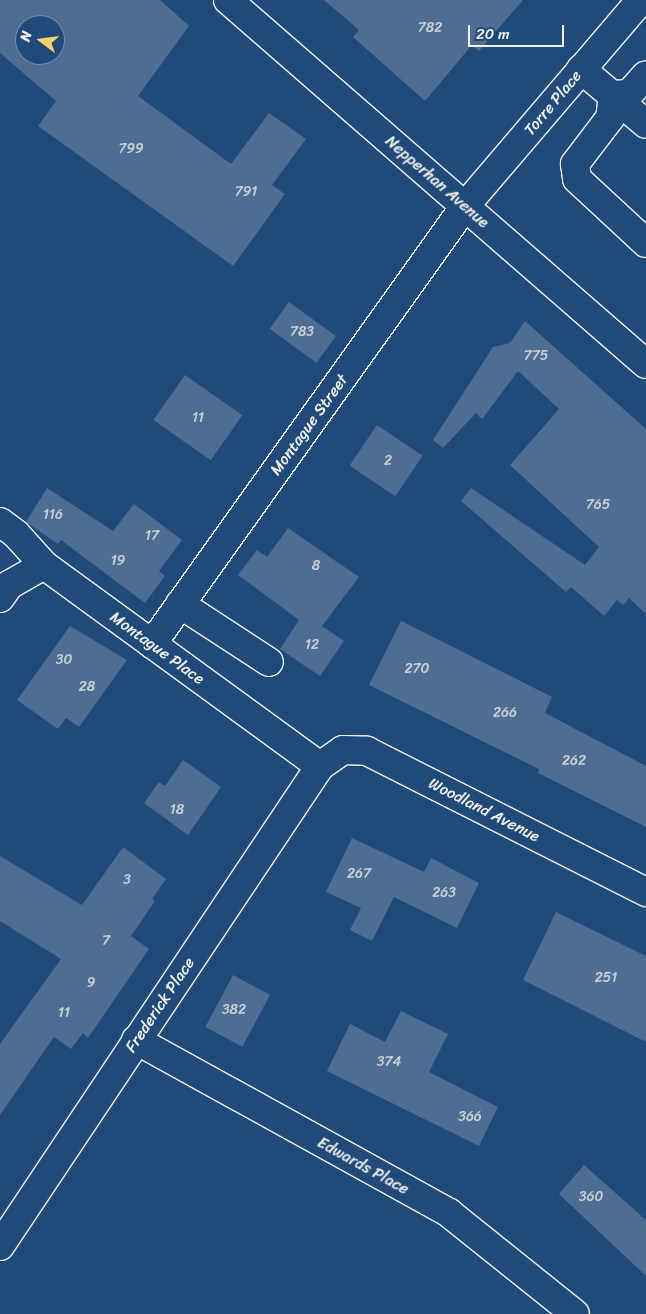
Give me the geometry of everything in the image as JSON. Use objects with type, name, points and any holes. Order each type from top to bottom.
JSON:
[{"type":"street","name":"Nepperhan Avenue","points":[[228,0],[646,364]]},
{"type":"street","name":"Torre Place","points":[[465,206],[641,0]]},
{"type":"street","points":[[581,69],[646,124]]},
{"type":"street","points":[[613,95],[628,94],[646,75]]},
{"type":"street","points":[[613,95],[610,118],[575,164],[577,179],[646,243]]},
{"type":"street","name":"Montague Street","points":[[152,644],[465,206]]},
{"type":"street","name":"Montague Place","points":[[0,522],[16,534],[44,565],[320,766]]},
{"type":"street","points":[[0,598],[9,586],[28,572],[44,565]]},
{"type":"street","points":[[180,604],[269,662]]},
{"type":"street","name":"Woodland Avenue","points":[[320,766],[343,750],[368,751],[646,892]]},
{"type":"street","name":"Frederick Place","points":[[0,1246],[320,766]]},
{"type":"street","name":"Edwards Place","points":[[136,1040],[449,1214],[575,1314]]},
{"type":"building","points":[[0,0],[160,0],[189,26],[138,96],[231,164],[269,113],[306,139],[272,185],[285,194],[233,266],[38,126],[56,101],[0,53]]},
{"type":"building","points":[[324,0],[523,0],[479,51],[472,45],[425,101],[353,37],[359,30]]},
{"type":"building","points":[[289,302],[336,336],[317,363],[270,329]]},
{"type":"building","points":[[525,321],[646,429],[646,614],[629,598],[623,605],[617,600],[604,616],[571,587],[566,592],[461,501],[471,488],[585,565],[599,547],[510,465],[559,409],[518,371],[482,419],[476,413],[443,448],[433,440],[493,347],[510,343]]},
{"type":"building","points":[[185,375],[242,415],[211,460],[153,420]]},
{"type":"building","points":[[377,425],[423,456],[395,496],[350,466]]},
{"type":"building","points":[[47,488],[113,531],[134,504],[182,540],[159,571],[165,576],[145,603],[61,540],[58,544],[26,522]]},
{"type":"building","points":[[288,528],[359,577],[322,626],[344,641],[320,676],[280,649],[299,620],[238,575],[257,550],[267,557]]},
{"type":"building","points":[[401,621],[552,697],[545,713],[646,766],[646,827],[538,773],[539,769],[369,685]]},
{"type":"building","points":[[70,626],[127,660],[79,727],[66,718],[58,729],[17,700]]},
{"type":"building","points":[[183,760],[221,787],[188,835],[144,803],[159,782],[165,786]]},
{"type":"building","points":[[352,838],[424,872],[431,858],[479,883],[457,928],[394,897],[372,941],[350,930],[361,908],[326,892]]},
{"type":"building","points":[[123,847],[166,879],[152,899],[155,901],[131,936],[149,949],[88,1038],[83,1033],[71,1049],[54,1037],[0,1115],[0,1044],[61,959],[0,921],[0,856],[82,905]]},
{"type":"building","points":[[556,912],[646,956],[646,1042],[523,980]]},
{"type":"building","points":[[233,975],[270,995],[242,1047],[205,1027]]},
{"type":"building","points":[[401,1011],[448,1034],[429,1072],[498,1107],[479,1146],[327,1071],[350,1024],[385,1042]]},
{"type":"building","points":[[584,1165],[646,1220],[646,1276],[559,1194]]}]
